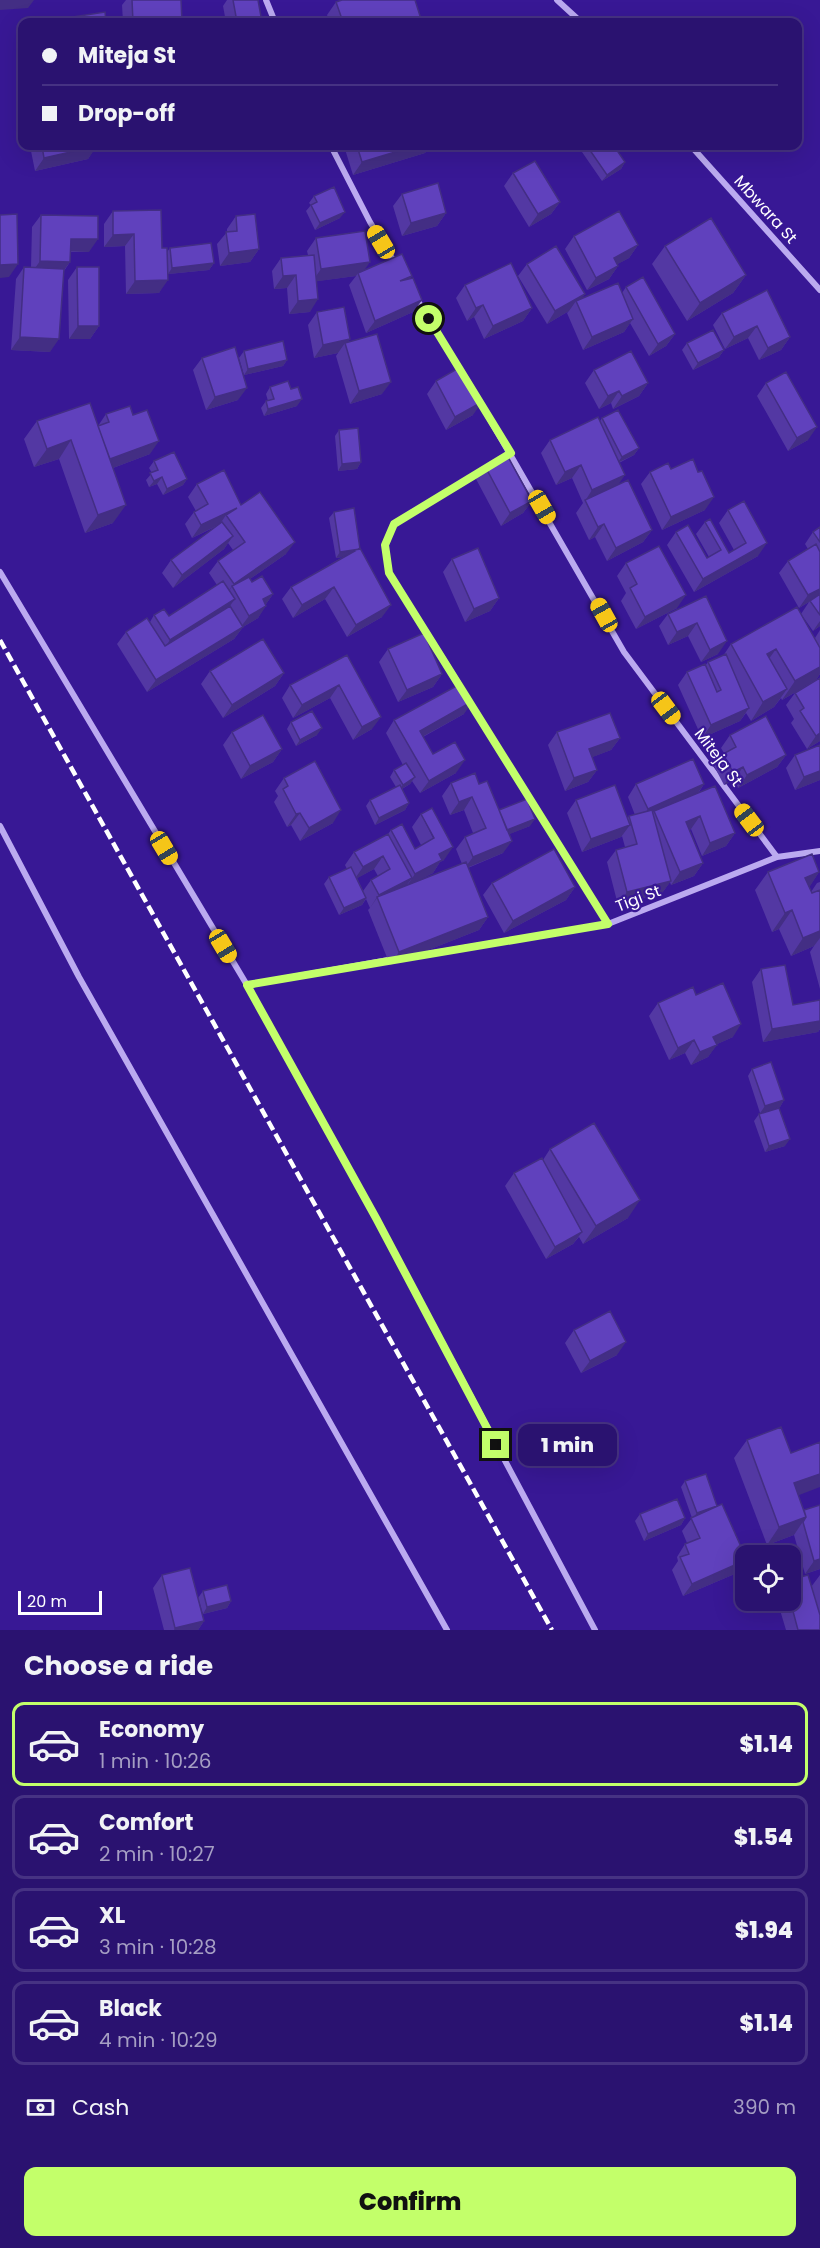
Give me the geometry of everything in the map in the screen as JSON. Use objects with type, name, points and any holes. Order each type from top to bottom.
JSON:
[{"type":"street","points":[[266,0],[273,18]]},
{"type":"street","points":[[557,0],[577,18]]},
{"type":"street","points":[[332,150],[370,222],[400,272]]},
{"type":"street","name":"Mbwara St","points":[[695,150],[820,290]]},
{"type":"street","points":[[413,292],[468,383]]},
{"type":"street","name":"Miteja St","points":[[474,393],[511,453],[624,652],[777,857]]},
{"type":"street","points":[[501,459],[511,453]]},
{"type":"street","points":[[492,465],[394,524],[385,545],[389,573],[608,924]]},
{"type":"street","points":[[0,572],[247,985],[382,1229],[595,1630]]},
{"type":"street","points":[[0,826],[78,977],[447,1630]]},
{"type":"street","name":"Tigi St","points":[[247,985],[608,924],[777,857],[820,850]]},
{"type":"building","points":[[132,0],[181,0],[182,18],[133,18]]},
{"type":"building","points":[[233,0],[258,0],[261,18],[236,18]]},
{"type":"building","points":[[342,0],[415,0],[421,18],[342,18],[336,2]]},
{"type":"building","points":[[105,12],[106,18],[66,18]]},
{"type":"building","points":[[43,150],[79,150],[44,158]]},
{"type":"building","points":[[358,150],[402,150],[362,162]]},
{"type":"building","points":[[590,150],[617,150],[625,162],[607,175]]},
{"type":"building","points":[[535,161],[560,202],[538,214],[513,173]]},
{"type":"building","points":[[438,183],[446,213],[411,223],[402,194]]},
{"type":"building","points":[[334,187],[345,212],[320,223],[311,205],[317,202],[314,196]]},
{"type":"building","points":[[161,210],[162,248],[167,248],[168,280],[135,281],[134,234],[113,235],[113,211]]},
{"type":"building","points":[[619,211],[638,245],[614,258],[618,266],[596,278],[574,236]]},
{"type":"building","points":[[17,214],[18,264],[0,265],[0,215]]},
{"type":"building","points":[[255,214],[259,249],[229,253],[226,232],[237,231],[236,216]]},
{"type":"building","points":[[41,215],[98,216],[98,239],[71,239],[70,262],[40,261]]},
{"type":"building","points":[[711,218],[746,275],[700,303],[665,246]]},
{"type":"building","points":[[365,231],[370,262],[321,269],[316,238]]},
{"type":"building","points":[[211,243],[214,263],[172,268],[170,248]]},
{"type":"building","points":[[556,246],[585,294],[555,311],[527,264]]},
{"type":"building","points":[[402,254],[412,276],[400,281],[413,278],[422,300],[375,321],[358,273]]},
{"type":"building","points":[[314,255],[318,299],[298,301],[296,275],[283,276],[281,258]]},
{"type":"building","points":[[511,263],[532,308],[493,326],[483,305],[476,308],[465,285]]},
{"type":"building","points":[[24,267],[64,269],[59,339],[20,337]]},
{"type":"building","points":[[77,267],[99,267],[99,326],[78,326]]},
{"type":"building","points":[[643,277],[675,334],[658,344],[626,287]]},
{"type":"building","points":[[618,283],[633,319],[592,337],[576,301]]},
{"type":"building","points":[[767,290],[790,337],[768,348],[757,326],[734,337],[722,313]]},
{"type":"building","points":[[344,307],[350,339],[323,345],[317,312]]},
{"type":"building","points":[[713,330],[724,350],[698,363],[687,343]]},
{"type":"building","points":[[377,334],[391,382],[359,391],[345,343]]},
{"type":"building","points":[[283,341],[287,360],[248,369],[244,351]]},
{"type":"building","points":[[235,347],[247,388],[215,397],[202,358]]},
{"type":"building","points":[[631,351],[648,383],[622,396],[619,391],[608,396],[594,370]]},
{"type":"building","points":[[462,366],[482,402],[455,417],[436,381]]},
{"type":"building","points":[[786,372],[817,427],[797,438],[766,383]]},
{"type":"building","points":[[288,381],[291,389],[298,387],[302,399],[268,409],[266,401],[274,399],[270,387]]},
{"type":"building","points":[[90,403],[126,505],[98,515],[71,440],[47,449],[37,421]]},
{"type":"building","points":[[130,406],[133,415],[147,410],[159,441],[110,459],[98,426],[109,422],[106,414]]},
{"type":"building","points":[[618,410],[639,448],[622,457],[602,418]]},
{"type":"building","points":[[598,417],[625,475],[592,490],[581,465],[565,472],[550,440]]},
{"type":"building","points":[[358,428],[361,462],[342,464],[339,430]]},
{"type":"building","points":[[174,452],[187,479],[167,489],[162,477],[154,481],[150,473],[158,470],[154,461]]},
{"type":"building","points":[[507,455],[532,501],[510,513],[485,466]]},
{"type":"building","points":[[693,459],[698,472],[702,471],[714,497],[671,517],[650,472],[668,463],[671,469]]},
{"type":"building","points":[[224,470],[241,505],[260,492],[295,542],[234,584],[218,561],[245,542],[226,515],[237,508],[201,525],[194,512],[208,504],[197,484]]},
{"type":"building","points":[[628,480],[652,530],[616,548],[604,524],[598,527],[585,500]]},
{"type":"building","points":[[744,501],[767,543],[703,579],[676,532],[688,525],[707,558],[721,550],[705,522],[710,519],[729,553],[746,543],[728,510]]},
{"type":"building","points":[[354,508],[360,549],[340,552],[334,512]]},
{"type":"building","points":[[222,522],[233,536],[182,575],[171,560]]},
{"type":"building","points":[[820,527],[820,542],[813,532]]},
{"type":"building","points":[[816,544],[820,552],[820,589],[808,595],[788,561]]},
{"type":"building","points":[[659,546],[686,595],[645,617],[630,588],[637,584],[626,563]]},
{"type":"building","points":[[360,548],[391,605],[356,625],[334,587],[302,605],[291,587]]},
{"type":"building","points":[[478,548],[499,598],[474,609],[452,559]]},
{"type":"building","points":[[262,576],[273,594],[263,599],[266,606],[249,616],[232,586],[249,577],[252,582]]},
{"type":"building","points":[[223,581],[235,599],[170,640],[154,615],[164,609],[169,616]]},
{"type":"building","points":[[820,594],[820,615],[810,601]]},
{"type":"building","points":[[706,596],[727,641],[710,650],[697,623],[677,632],[668,614]]},
{"type":"building","points":[[230,606],[243,627],[156,680],[126,632],[147,618],[165,646]]},
{"type":"building","points":[[797,607],[820,648],[820,667],[795,681],[776,649],[767,654],[787,689],[763,702],[731,644]]},
{"type":"building","points":[[424,633],[442,674],[407,690],[388,649]]},
{"type":"building","points":[[263,639],[284,673],[232,705],[210,671]]},
{"type":"building","points":[[726,654],[749,708],[711,725],[687,672],[705,664],[717,692],[721,690],[708,662]]},
{"type":"building","points":[[347,655],[381,717],[362,727],[339,685],[302,705],[290,685]]},
{"type":"building","points":[[820,678],[820,733],[816,736],[800,711],[804,708],[795,693]]},
{"type":"building","points":[[462,683],[473,701],[420,731],[433,754],[455,742],[465,760],[429,781],[394,720]]},
{"type":"building","points":[[312,711],[322,728],[300,740],[291,722]]},
{"type":"building","points":[[610,713],[620,738],[589,749],[597,770],[574,778],[557,732]]},
{"type":"building","points":[[263,715],[282,749],[250,766],[232,732]]},
{"type":"building","points":[[766,716],[786,755],[747,775],[743,767],[733,772],[723,754],[736,747],[730,735]]},
{"type":"building","points":[[820,745],[820,771],[804,777],[795,755]]},
{"type":"building","points":[[693,759],[704,784],[648,809],[636,784]]},
{"type":"building","points":[[315,761],[341,810],[309,828],[300,813],[296,814],[283,789],[288,786],[284,778]]},
{"type":"building","points":[[406,763],[415,777],[403,785],[394,770]]},
{"type":"building","points":[[475,773],[479,784],[487,781],[512,841],[473,857],[465,837],[486,828],[472,797],[459,802],[451,783]]},
{"type":"building","points":[[400,785],[409,803],[379,818],[370,800]]},
{"type":"building","points":[[615,785],[630,825],[591,839],[576,800]]},
{"type":"building","points":[[715,786],[735,833],[710,843],[700,816],[686,822],[703,863],[680,872],[654,811]]},
{"type":"building","points":[[527,799],[535,819],[507,830],[499,810]]},
{"type":"building","points":[[432,808],[453,847],[439,854],[442,860],[415,874],[391,830],[402,824],[415,849],[434,838],[421,814]]},
{"type":"building","points":[[652,810],[671,881],[627,892],[616,850],[637,844],[629,816]]},
{"type":"building","points":[[388,834],[412,878],[379,895],[371,880],[390,869],[383,856],[363,867],[354,852]]},
{"type":"building","points":[[554,849],[575,887],[513,921],[492,883]]},
{"type":"building","points":[[812,854],[819,872],[805,878],[812,893],[820,890],[820,931],[803,938],[792,910],[785,913],[768,872]]},
{"type":"building","points":[[466,862],[488,917],[399,952],[377,897]]},
{"type":"building","points":[[351,867],[366,898],[344,908],[329,877]]},
{"type":"building","points":[[785,965],[793,1005],[820,1000],[820,1021],[772,1029],[761,969]]},
{"type":"building","points":[[723,983],[741,1024],[713,1037],[717,1045],[700,1052],[694,1040],[678,1048],[658,1003],[693,987],[696,995]]},
{"type":"building","points":[[771,1062],[784,1100],[765,1106],[752,1069]]},
{"type":"building","points":[[779,1108],[790,1139],[769,1146],[759,1114]]},
{"type":"building","points":[[594,1123],[640,1200],[596,1226],[550,1149]]},
{"type":"building","points":[[542,1158],[582,1232],[555,1247],[514,1173]]},
{"type":"building","points":[[610,1311],[626,1342],[590,1361],[574,1330]]},
{"type":"building","points":[[781,1427],[791,1453],[820,1442],[820,1474],[794,1483],[806,1517],[779,1527],[747,1440]]},
{"type":"building","points":[[706,1474],[717,1506],[697,1513],[685,1481]]},
{"type":"building","points":[[677,1499],[685,1518],[648,1534],[640,1514]]},
{"type":"building","points":[[722,1504],[740,1545],[735,1545],[735,1565],[692,1584],[680,1557],[689,1554],[685,1544],[700,1538],[691,1518]]},
{"type":"building","points":[[820,1505],[820,1559],[814,1561],[803,1522],[806,1517],[804,1510]]},
{"type":"building","points":[[190,1568],[204,1621],[175,1628],[162,1575]]},
{"type":"building","points":[[808,1575],[820,1615],[820,1630],[798,1630],[793,1611],[801,1611],[801,1577]]},
{"type":"building","points":[[227,1585],[231,1601],[207,1607],[203,1591]]},
{"type":"railway","points":[[0,640],[552,1630]]},
{"type":"route","points":[[429,319],[511,453],[394,524],[385,545],[389,573],[608,924],[247,985],[376,1218],[496,1445]]}]
